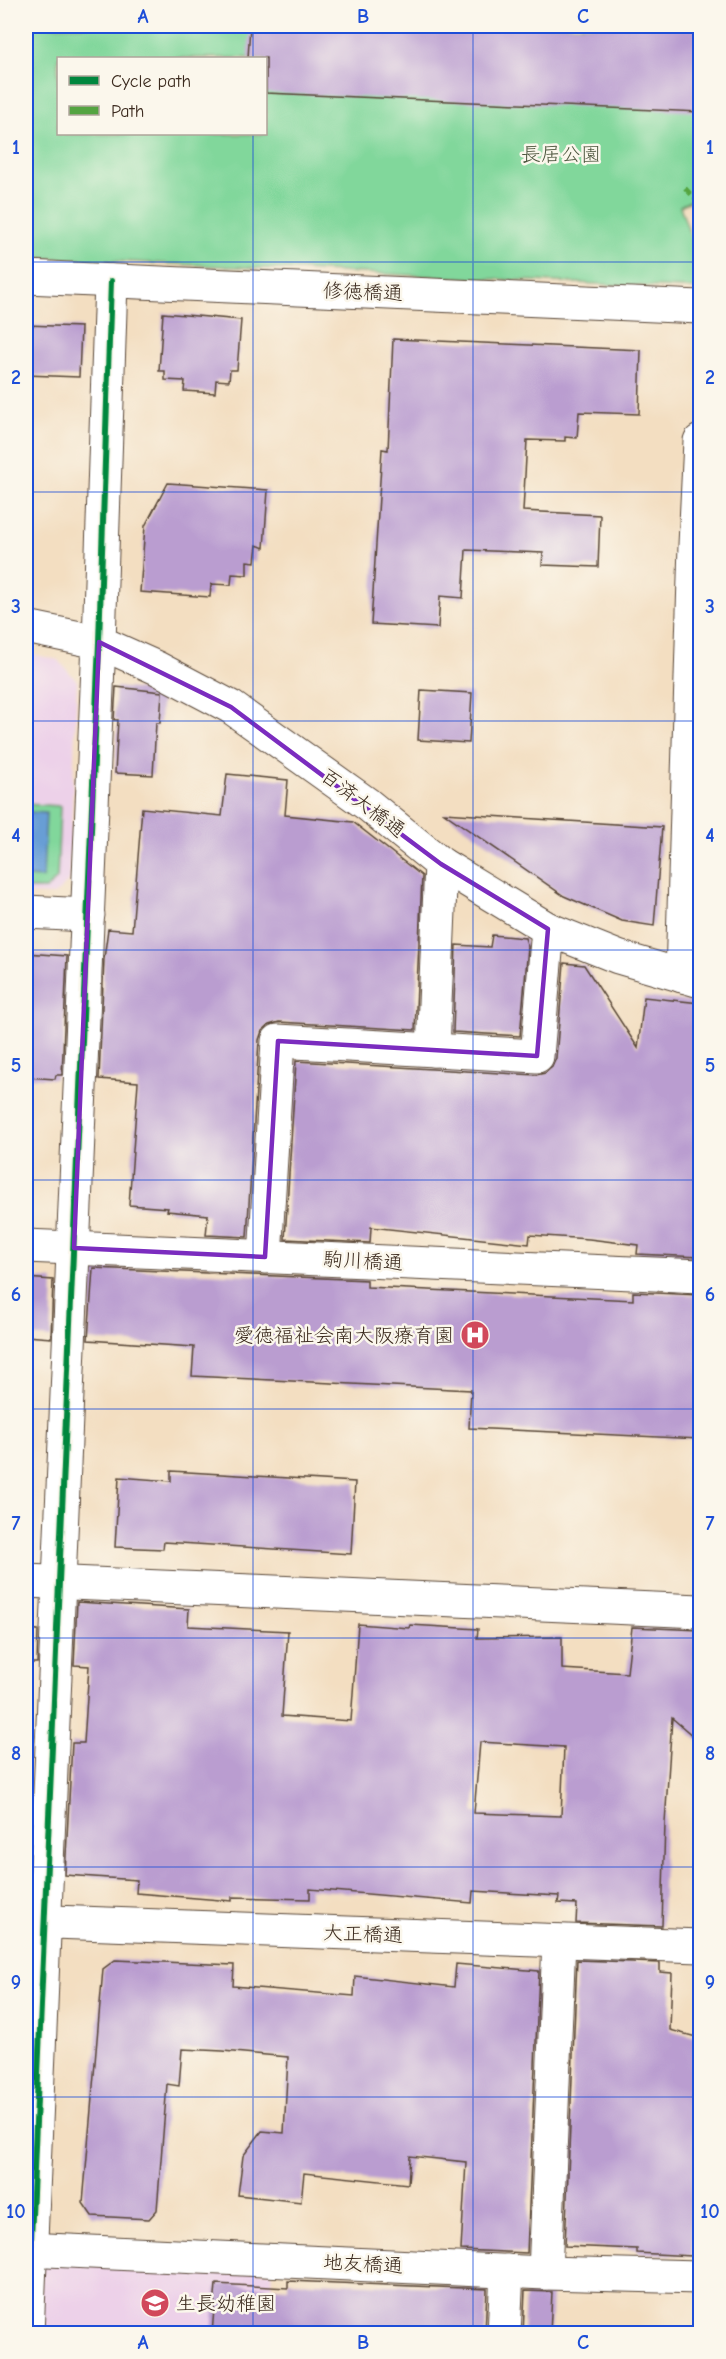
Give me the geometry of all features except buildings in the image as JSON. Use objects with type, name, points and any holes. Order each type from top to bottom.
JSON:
[{"type":"street","name":"修徳橋通","points":[[26,277],[700,307]]},
{"type":"street","points":[[27,2334],[35,1922],[59,1582],[99,642],[111,281]]},
{"type":"street","points":[[691,978],[695,545],[700,441]]},
{"type":"street","name":"百済大橋通","points":[[26,627],[99,642],[157,668],[231,707],[367,804],[441,864],[548,929],[618,957],[691,978]]},
{"type":"street","points":[[433,1050],[441,864]]},
{"type":"street","points":[[26,912],[88,915]]},
{"type":"street","points":[[266,1257],[278,1041],[537,1056],[548,929]]},
{"type":"street","name":"駒川橋通","points":[[26,1246],[700,1276]]},
{"type":"street","points":[[26,1581],[700,1611]]},
{"type":"street","name":"大正橋通","points":[[35,1922],[700,1946]]},
{"type":"street","points":[[544,2273],[559,1941]]},
{"type":"street","name":"地友橋通","points":[[28,2249],[544,2273],[700,2277]]},
{"type":"street","points":[[504,2334],[507,2271]]},
{"type":"highlighted area","points":[[99,642],[231,707],[441,864],[548,929],[537,1056],[278,1041],[265,1257],[74,1248]]},
{"type":"shaded area","points":[[26,653],[58,660],[77,681],[69,881],[54,895],[26,894]]},
{"type":"shaded area","name":"生長幼稚園","points":[[41,2261],[272,2272],[269,2333],[37,2334]]},
{"type":"green space","name":"長居公園","points":[[26,26],[700,26],[700,196],[680,206],[700,265],[700,289],[26,257]]},
{"type":"green space","points":[[26,804],[60,806],[57,879],[46,889],[26,889]]},
{"type":"water","points":[[26,812],[46,813],[43,878],[26,877]]},
{"type":"marked path","points":[[685,188],[700,204]]},
{"type":"cycle path","points":[[27,2334],[99,642],[111,281]]},
{"type":"place","name":"愛徳福祉会南大阪療育園","points":[[475,1335]]},
{"type":"place","name":"生長幼稚園","points":[[155,2303]]}]
